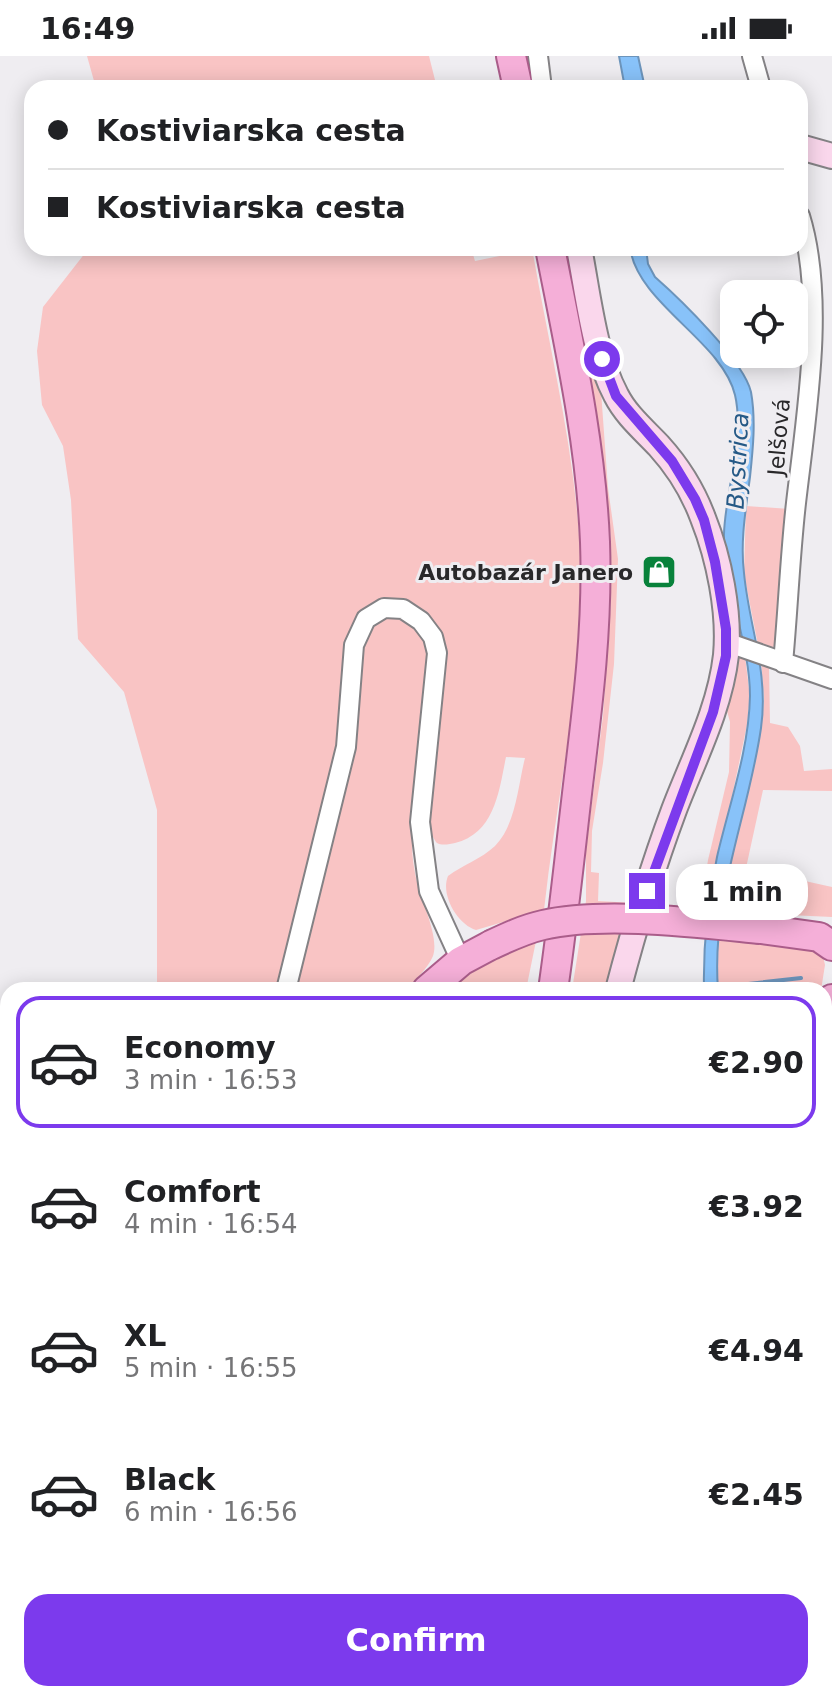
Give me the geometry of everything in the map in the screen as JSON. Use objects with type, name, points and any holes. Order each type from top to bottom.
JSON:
[{"type":"main road","points":[[511,56],[516,80]]},
{"type":"main road","points":[[551,256],[581,414],[595,540],[592,668],[554,982]]},
{"type":"main road","points":[[539,982],[552,903],[578,784]]},
{"type":"main road","points":[[436,982],[461,961],[491,945],[544,925],[578,920],[641,920],[761,929],[819,937],[832,946]]},
{"type":"street","points":[[538,56],[541,80]]},
{"type":"street","points":[[752,56],[759,80]]},
{"type":"street","points":[[808,149],[832,156]]},
{"type":"street","name":"Jelšová","points":[[776,660],[811,321],[808,250]]},
{"type":"street","points":[[581,256],[602,359],[616,396],[672,461],[704,520],[731,643],[713,712],[661,848],[620,982]]},
{"type":"street","points":[[288,982],[346,747],[354,645],[366,619],[384,608],[403,609],[421,621],[433,637],[437,653],[420,822],[421,845],[434,905],[461,961]]},
{"type":"street","points":[[731,643],[832,679]]},
{"type":"shaded area","points":[[87,56],[429,56],[435,80],[94,80]]},
{"type":"shaded area","points":[[83,256],[473,256],[475,261],[499,256],[534,256],[570,453],[581,578],[573,703],[544,910],[476,930],[457,916],[446,892],[448,876],[490,851],[508,827],[525,758],[506,757],[493,809],[479,830],[468,838],[444,845],[437,843],[414,799],[413,864],[434,938],[434,948],[428,965],[413,982],[157,982],[157,810],[124,692],[78,639],[71,500],[63,446],[42,405],[37,351],[43,307]]},
{"type":"shaded area","points":[[566,256],[573,256],[601,391],[608,488],[618,559],[614,664],[592,831],[591,872],[599,873],[598,901],[635,903],[612,982],[573,982],[586,901],[586,850],[603,716],[611,599],[611,540],[602,450]]},
{"type":"shaded area","points":[[746,506],[790,509],[780,640],[770,650],[758,645],[744,574]]},
{"type":"shaded area","points":[[732,655],[745,656],[750,697],[747,725],[708,911],[700,911],[708,860],[729,772],[730,722],[725,704]]},
{"type":"shaded area","points":[[761,662],[769,666],[770,723],[788,727],[800,746],[804,771],[832,769],[832,791],[763,790],[746,868],[832,887],[832,917],[721,912],[729,861],[761,730],[764,699]]},
{"type":"shaded area","points":[[537,936],[528,982],[459,982],[485,963]]},
{"type":"shaded area","points":[[718,936],[802,942],[823,956],[825,965],[822,982],[718,982]]},
{"type":"water","points":[[619,56],[638,56],[643,80],[624,80]]},
{"type":"water","points":[[632,256],[647,256],[655,277],[720,343],[720,365],[714,357],[648,287]]},
{"type":"water","name":"Bystrica","points":[[722,368],[739,368],[753,403],[753,445],[743,561],[763,707],[755,761],[725,890],[717,955],[718,982],[704,982],[711,890],[742,757],[750,696],[746,655],[725,554],[725,518],[738,429],[735,395]]},
{"type":"waterway","points":[[765,982],[801,978]]},
{"type":"place","name":"Autobazár Janero","points":[[659,572]]},
{"type":"route","points":[[602,359],[611,385],[625,410],[672,461],[695,499],[704,520],[719,578],[726,629],[726,656],[713,712],[647,891]]}]
